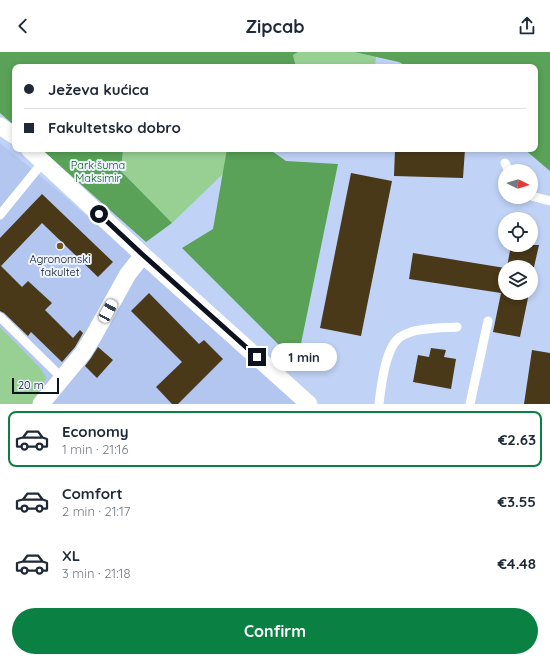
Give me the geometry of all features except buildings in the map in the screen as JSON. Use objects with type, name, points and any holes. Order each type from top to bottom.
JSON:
[{"type":"street","points":[[0,126],[12,134]]},
{"type":"street","points":[[32,152],[143,255],[309,404]]},
{"type":"street","points":[[41,404],[83,353],[128,274],[143,255]]},
{"type":"lane","points":[[0,215],[43,162]]},
{"type":"lane","points":[[538,197],[550,200]]},
{"type":"lane","points":[[0,317],[62,378]]},
{"type":"lane","points":[[470,404],[488,322]]},
{"type":"lane","points":[[379,404],[383,376],[390,351],[399,338],[412,332],[457,327]]},
{"type":"shaded area","name":"Agronomski fakultet","points":[[0,143],[62,194],[300,404],[0,404]]},
{"type":"green space","points":[[0,52],[298,52],[293,55],[295,64],[12,64],[12,123],[0,113]]},
{"type":"green space","points":[[298,52],[354,52],[376,57],[375,64],[295,64],[293,55]]},
{"type":"green space","points":[[354,52],[550,52],[550,171],[528,152],[538,152],[538,64],[403,64]]},
{"type":"green space","name":"Park šuma Maksimir","points":[[44,152],[123,152],[121,171],[172,223],[146,242]]},
{"type":"green space","points":[[123,152],[243,152],[227,170],[172,223],[121,171]]},
{"type":"green space","points":[[226,152],[273,152],[286,161],[338,164],[297,363],[182,248],[213,229]]},
{"type":"green space","points":[[0,327],[41,369],[46,378],[33,404],[0,404]]},
{"type":"place","name":"Agronomski fakultet","points":[[60,246]]},
{"type":"route","points":[[99,214],[257,357]]}]
